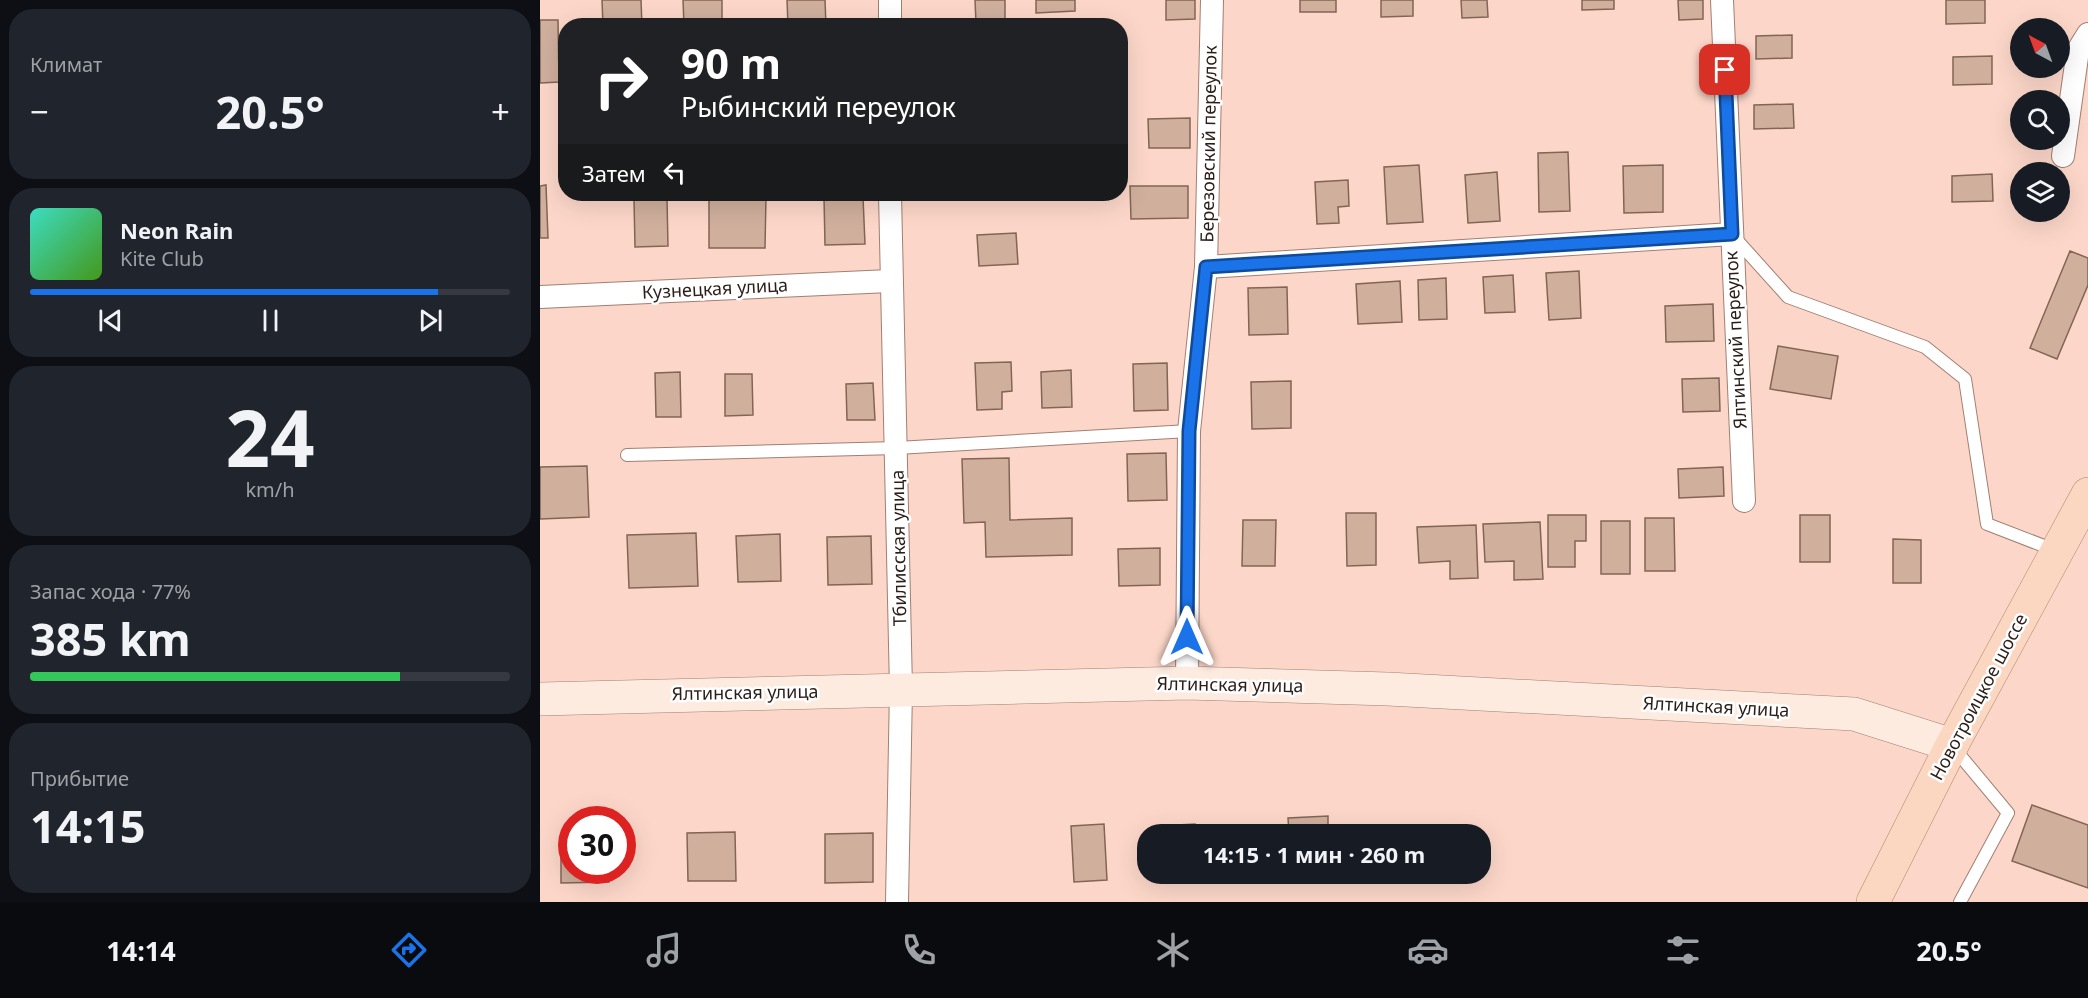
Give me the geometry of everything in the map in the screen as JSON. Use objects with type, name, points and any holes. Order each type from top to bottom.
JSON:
[{"type":"main road","name":"Новотроицкое шоссе","points":[[1875,901],[1952,745],[2088,494]]},
{"type":"main road","name":"Ялтинская улица","points":[[540,699],[1187,683],[1388,689],[1854,714],[1952,745]]},
{"type":"street","points":[[890,0],[890,18]]},
{"type":"street","name":"Березовский переулок","points":[[1187,683],[1189,431],[1206,267],[1212,0]]},
{"type":"street","name":"Ялтинский переулок","points":[[1722,0],[1744,501]]},
{"type":"street","points":[[2063,156],[2078,50],[2088,34]]},
{"type":"street","name":"Тбилисская улица","points":[[890,201],[890,281],[897,448],[901,689],[897,902]]},
{"type":"street","points":[[1206,267],[1732,234]]},
{"type":"street","name":"Кузнецкая улица","points":[[540,297],[890,281]]},
{"type":"lane","points":[[1732,234],[1788,297],[1924,347],[1965,379],[1988,524],[2058,551]]},
{"type":"lane","points":[[627,455],[897,448],[1189,431]]},
{"type":"lane","points":[[1952,745],[2008,813],[1960,902]]},
{"type":"building","points":[[602,0],[641,0],[642,18],[603,18]]},
{"type":"building","points":[[683,0],[722,0],[722,18],[684,18]]},
{"type":"building","points":[[787,0],[825,0],[826,18],[788,18]]},
{"type":"building","points":[[975,0],[1005,0],[1005,18],[976,18]]},
{"type":"building","points":[[1036,0],[1075,0],[1075,11],[1036,13]]},
{"type":"building","points":[[1166,0],[1195,0],[1195,19],[1166,20]]},
{"type":"building","points":[[1300,0],[1336,0],[1336,12],[1300,12]]},
{"type":"building","points":[[1381,0],[1413,0],[1413,16],[1381,17]]},
{"type":"building","points":[[1461,0],[1487,0],[1488,17],[1462,18]]},
{"type":"building","points":[[1582,0],[1614,0],[1614,9],[1582,10]]},
{"type":"building","points":[[1678,0],[1703,0],[1703,19],[1679,20]]},
{"type":"building","points":[[1946,0],[1985,0],[1985,23],[1946,24]]},
{"type":"building","points":[[540,20],[558,20],[558,82],[540,83]]},
{"type":"building","points":[[1792,35],[1792,58],[1756,59],[1756,36]]},
{"type":"building","points":[[1992,56],[1992,84],[1953,85],[1953,57]]},
{"type":"building","points":[[1793,104],[1794,128],[1754,129],[1754,105]]},
{"type":"building","points":[[1190,118],[1190,148],[1149,148],[1148,119]]},
{"type":"building","points":[[1568,152],[1570,211],[1539,212],[1538,153]]},
{"type":"building","points":[[1419,165],[1423,222],[1387,224],[1384,167]]},
{"type":"building","points":[[1663,165],[1663,212],[1624,213],[1623,166]]},
{"type":"building","points":[[1497,172],[1500,221],[1468,223],[1465,175]]},
{"type":"building","points":[[1992,174],[1993,201],[1952,202],[1952,176]]},
{"type":"building","points":[[1348,180],[1349,206],[1338,207],[1339,223],[1317,224],[1315,182]]},
{"type":"building","points":[[546,185],[548,238],[540,238],[540,186]]},
{"type":"building","points":[[1130,186],[1188,186],[1188,218],[1131,219]]},
{"type":"building","points":[[634,201],[667,201],[668,246],[635,247]]},
{"type":"building","points":[[709,201],[766,201],[765,248],[709,248]]},
{"type":"building","points":[[824,201],[863,201],[865,244],[825,245]]},
{"type":"building","points":[[1016,233],[1018,264],[979,266],[977,235]]},
{"type":"building","points":[[2070,251],[2088,258],[2088,285],[2057,359],[2030,348]]},
{"type":"building","points":[[1579,271],[1581,318],[1549,320],[1546,273]]},
{"type":"building","points":[[1513,275],[1515,312],[1485,313],[1483,277]]},
{"type":"building","points":[[1446,278],[1447,319],[1419,320],[1418,280]]},
{"type":"building","points":[[1400,281],[1402,322],[1358,324],[1356,284]]},
{"type":"building","points":[[1287,287],[1288,334],[1249,335],[1248,288]]},
{"type":"building","points":[[1713,304],[1714,341],[1666,342],[1665,306]]},
{"type":"building","points":[[1778,346],[1838,356],[1831,399],[1770,389]]},
{"type":"building","points":[[1011,362],[1012,391],[1002,392],[1002,409],[977,410],[975,363]]},
{"type":"building","points":[[1167,363],[1168,410],[1134,411],[1133,364]]},
{"type":"building","points":[[1071,370],[1072,407],[1042,408],[1041,372]]},
{"type":"building","points":[[680,372],[681,417],[656,417],[655,373]]},
{"type":"building","points":[[725,374],[752,374],[753,415],[725,416]]},
{"type":"building","points":[[1719,378],[1720,411],[1683,412],[1682,379]]},
{"type":"building","points":[[1291,381],[1291,428],[1252,429],[1251,382]]},
{"type":"building","points":[[873,383],[875,420],[847,420],[846,384]]},
{"type":"building","points":[[1166,453],[1167,500],[1128,501],[1127,454]]},
{"type":"building","points":[[1009,458],[1010,520],[1072,518],[1072,555],[986,557],[985,522],[964,523],[962,459]]},
{"type":"building","points":[[587,466],[589,517],[540,519],[540,467]]},
{"type":"building","points":[[1723,467],[1724,496],[1679,498],[1678,469]]},
{"type":"building","points":[[1346,513],[1376,513],[1376,565],[1347,566]]},
{"type":"building","points":[[1548,515],[1586,515],[1586,541],[1575,541],[1575,567],[1548,567]]},
{"type":"building","points":[[1800,515],[1830,515],[1830,562],[1800,562]]},
{"type":"building","points":[[1645,518],[1674,518],[1675,571],[1645,571]]},
{"type":"building","points":[[1243,520],[1276,520],[1275,566],[1242,566]]},
{"type":"building","points":[[1601,521],[1630,521],[1630,574],[1601,574]]},
{"type":"building","points":[[1540,522],[1543,579],[1514,580],[1514,561],[1485,562],[1483,524]]},
{"type":"building","points":[[1476,525],[1478,578],[1450,579],[1450,561],[1419,563],[1417,527]]},
{"type":"building","points":[[696,533],[698,586],[629,588],[627,535]]},
{"type":"building","points":[[780,534],[781,581],[738,582],[736,536]]},
{"type":"building","points":[[871,536],[872,584],[828,585],[827,537]]},
{"type":"building","points":[[1893,539],[1921,540],[1921,583],[1893,583]]},
{"type":"building","points":[[1160,548],[1160,585],[1119,586],[1118,549]]},
{"type":"building","points":[[2032,805],[2088,825],[2088,888],[2012,861]]},
{"type":"building","points":[[1328,816],[1328,824],[1288,824],[1288,818]]},
{"type":"building","points":[[1104,824],[1107,880],[1074,882],[1071,826]]},
{"type":"building","points":[[735,832],[736,881],[688,881],[687,833]]},
{"type":"building","points":[[873,833],[873,882],[825,883],[825,834]]},
{"type":"route","points":[[1187,637],[1189,431],[1206,267],[1732,234],[1725,70]]}]
